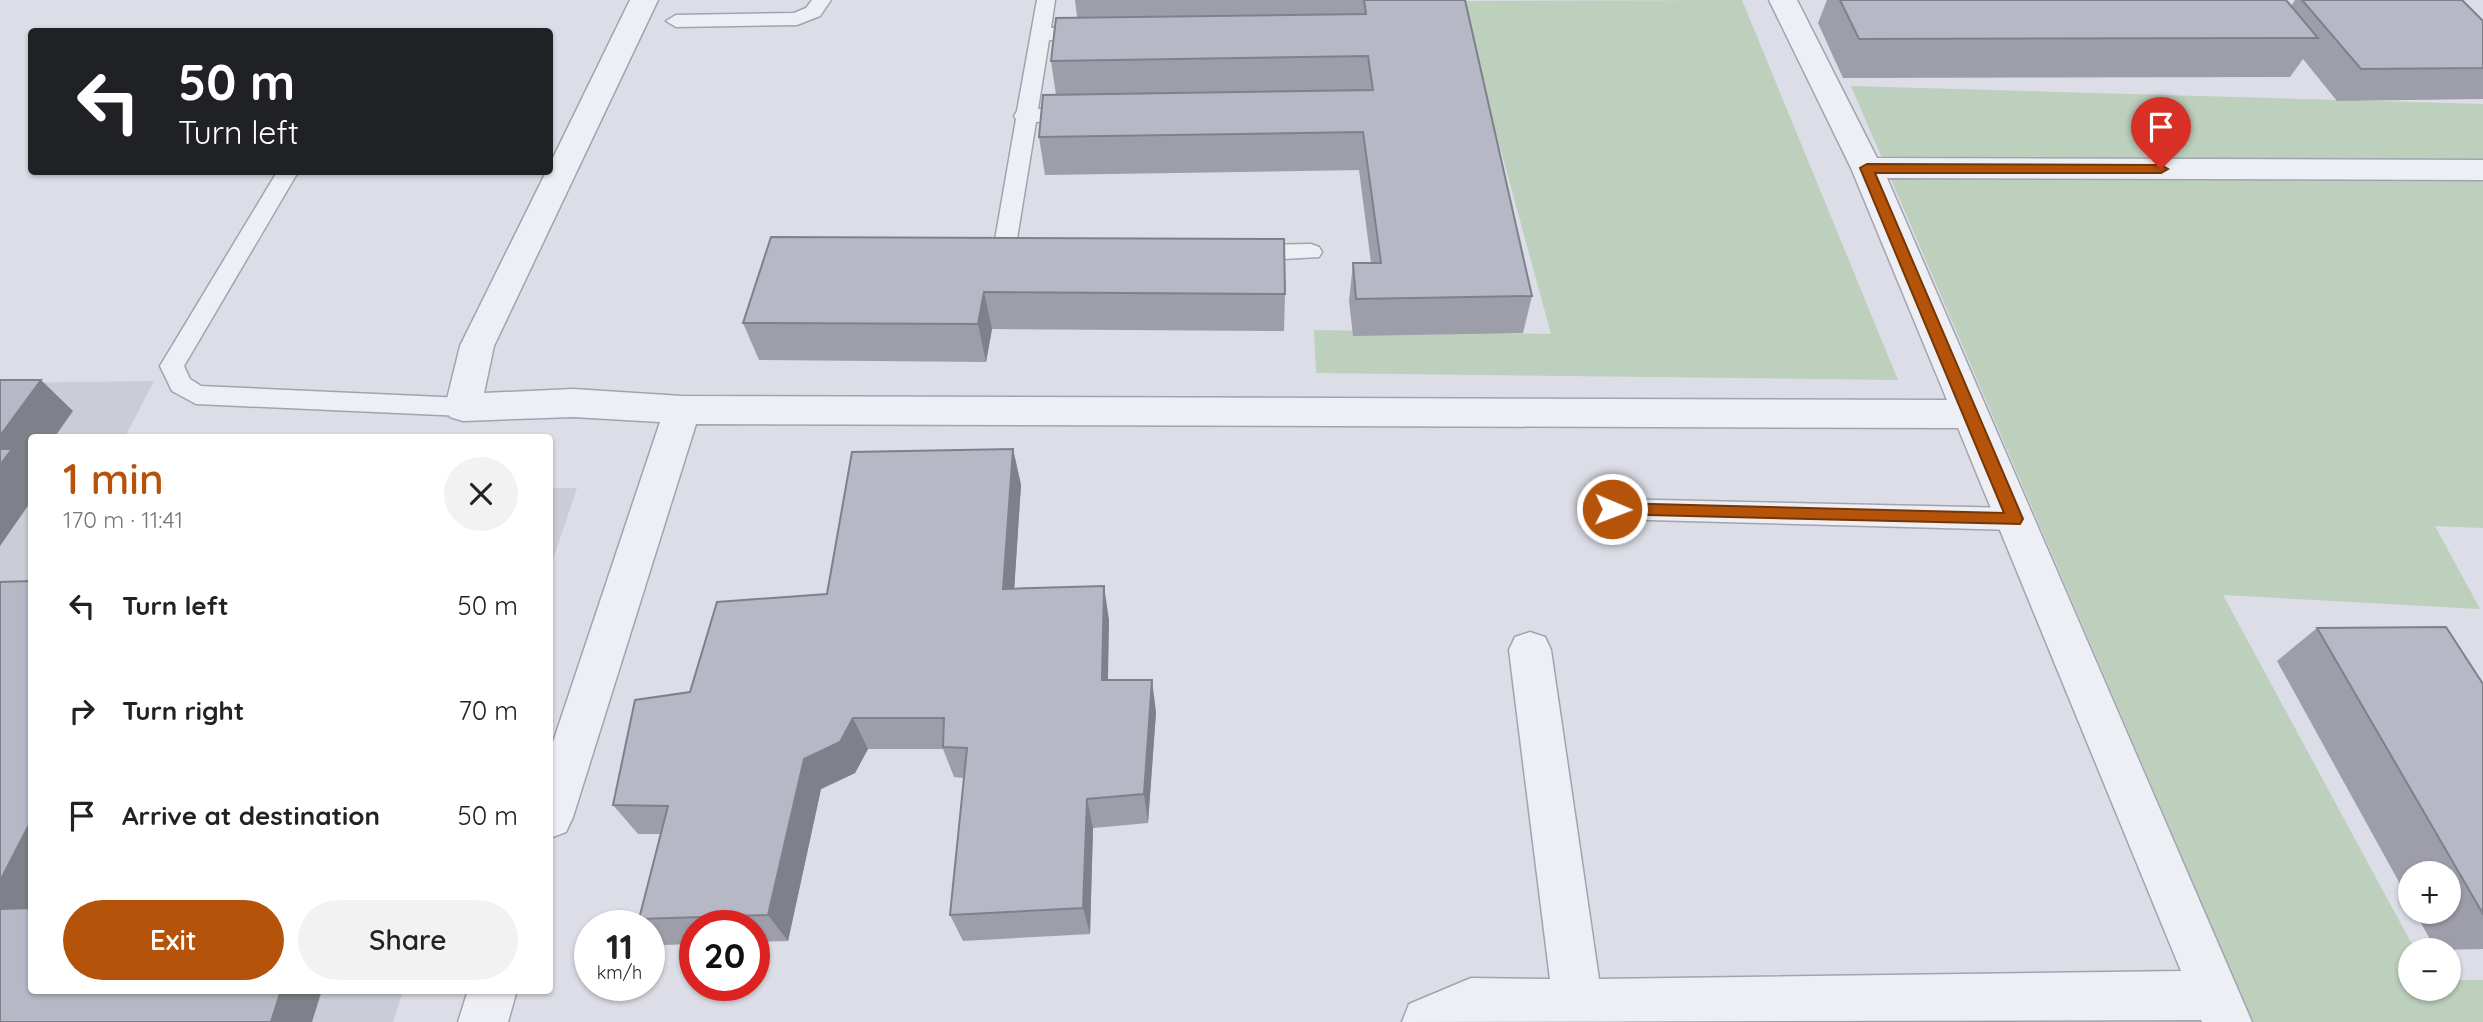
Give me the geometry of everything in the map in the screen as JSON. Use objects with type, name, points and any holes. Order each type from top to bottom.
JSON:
[{"type":"street","points":[[644,0],[477,346],[463,407],[573,403],[682,410],[1971,414]]},
{"type":"street","points":[[1427,1022],[1471,1003],[2221,1009],[1867,168],[1783,0]]},
{"type":"street","points":[[1867,168],[2483,170]]},
{"type":"street","points":[[553,808],[682,410]]},
{"type":"street","points":[[1530,650],[1578,1004]]},
{"type":"street","points":[[483,1022],[492,994]]},
{"type":"lane","points":[[676,21],[797,19],[813,12],[822,0]]},
{"type":"lane","points":[[1003,257],[1024,116],[1042,34],[1046,0]]},
{"type":"lane","points":[[1042,34],[1110,34]]},
{"type":"lane","points":[[1024,116],[1094,115]]},
{"type":"lane","points":[[285,175],[172,366],[181,386],[196,395],[463,407]]},
{"type":"lane","points":[[1230,253],[1311,252]]},
{"type":"lane","points":[[975,258],[1029,257]]},
{"type":"lane","points":[[1612,509],[2015,519]]},
{"type":"shaded area","points":[[154,381],[127,434],[28,434],[28,994],[402,994],[393,1022],[0,1022],[0,383]]},
{"type":"shaded area","points":[[553,488],[577,488],[553,559]]},
{"type":"green space","points":[[1742,0],[1898,380],[1316,373],[1314,330],[1551,334],[1460,1]]},
{"type":"green space","points":[[1851,86],[2483,104],[2483,528],[2435,526],[2480,609],[2223,595],[2398,919],[2398,924],[2401,924],[2409,938],[2398,938],[2398,1001],[2461,1001],[2461,980],[2483,980],[2483,1022],[2253,1022]]},
{"type":"building","points":[[1364,0],[1465,0],[1532,296],[1356,299],[1353,263],[1381,263],[1363,132],[1039,137],[1043,95],[1373,90],[1368,56],[1051,61],[1056,18],[1366,14]]},
{"type":"building","points":[[1840,0],[2286,0],[2318,38],[1859,39]]},
{"type":"building","points":[[2302,0],[2462,0],[2483,21],[2483,68],[2361,69]]},
{"type":"building","points":[[771,237],[1284,239],[1285,294],[984,292],[978,324],[743,323]]},
{"type":"building","points":[[0,380],[41,380],[0,436]]},
{"type":"building","points":[[0,449],[12,449],[0,465]]},
{"type":"building","points":[[1013,449],[1003,589],[1104,586],[1102,680],[1152,680],[1144,794],[1087,799],[1083,908],[950,915],[967,748],[943,747],[944,718],[853,718],[840,742],[804,759],[769,910],[679,910],[679,918],[665,918],[665,910],[641,910],[668,806],[613,805],[635,700],[690,692],[717,602],[827,594],[852,452]]},
{"type":"building","points":[[28,581],[28,827],[0,881],[0,582]]},
{"type":"building","points":[[2446,627],[2483,684],[2483,914],[2461,876],[2461,861],[2452,861],[2317,628]]},
{"type":"building","points":[[28,908],[28,994],[280,994],[271,1022],[0,1022],[0,909]]},
{"type":"route","points":[[1612,509],[2015,519],[1867,168],[2161,169]]}]
